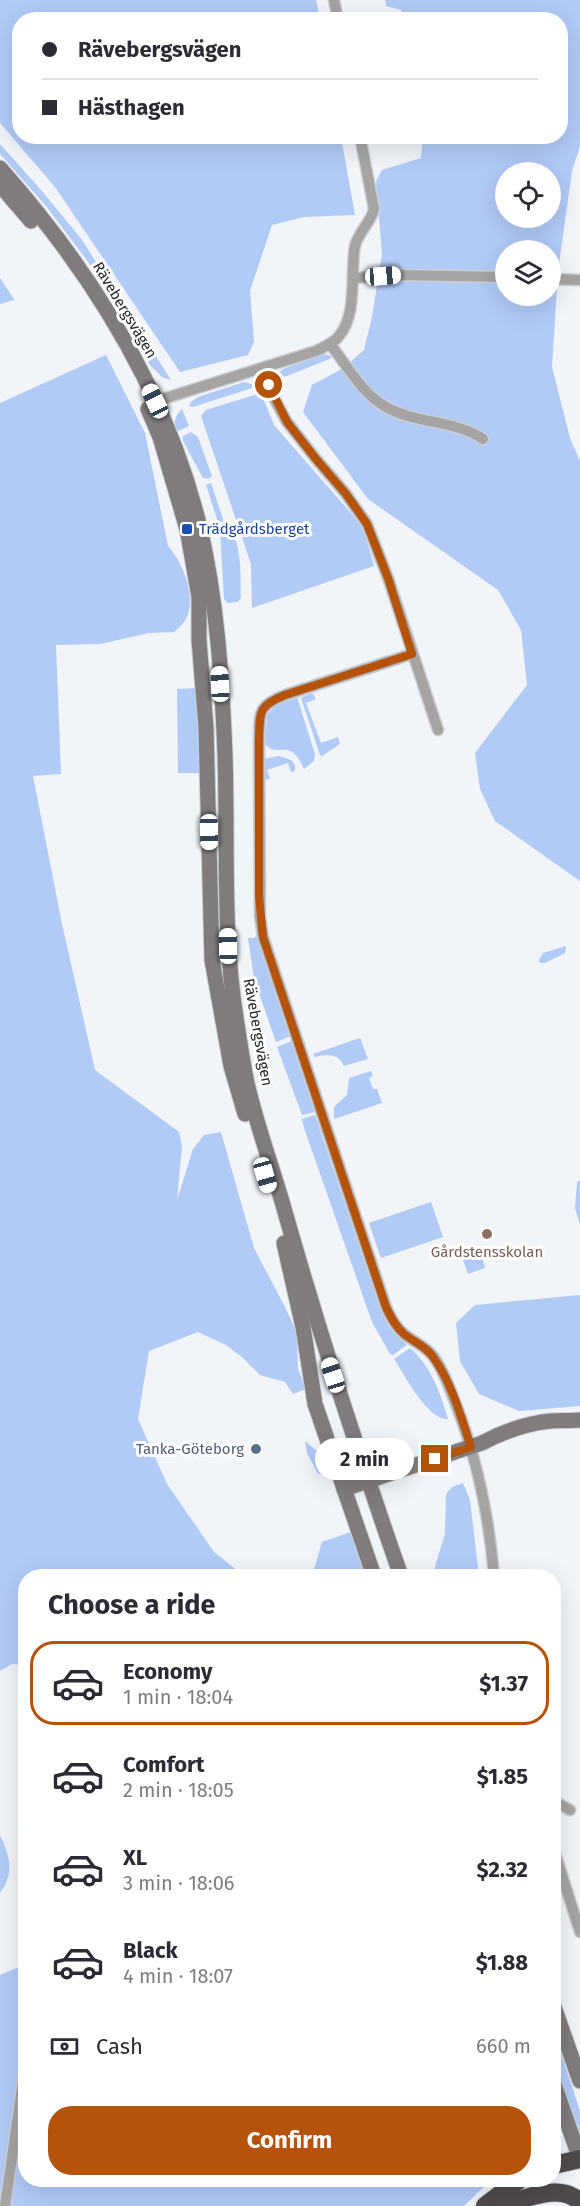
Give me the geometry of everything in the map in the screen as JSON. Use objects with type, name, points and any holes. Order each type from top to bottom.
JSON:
[{"type":"highway","points":[[561,2163],[580,2159]]},
{"type":"highway","points":[[485,2206],[508,2187]]},
{"type":"highway","points":[[501,2206],[525,2198],[556,2192],[568,2194],[580,2202]]},
{"type":"street","points":[[151,402],[316,351],[339,336],[345,327],[350,306],[357,239],[372,217],[374,209],[362,144]]},
{"type":"street","name":"Rävebergsvägen","points":[[0,168],[77,265],[126,342],[151,402],[187,529],[200,597],[199,640],[206,727],[212,960],[221,1017],[231,1066],[282,1232],[303,1327],[315,1404],[372,1569]]},
{"type":"street","name":"Rävebergsvägen","points":[[0,185],[59,255],[103,317],[171,435],[182,465],[199,527],[215,627],[225,755],[228,946],[231,989],[247,1083],[320,1333],[367,1481],[398,1569]]},
{"type":"street","points":[[353,278],[397,275],[495,277]]},
{"type":"street","points":[[561,279],[580,280]]},
{"type":"street","points":[[330,344],[367,391],[383,405],[414,417],[473,432],[483,439]]},
{"type":"street","points":[[262,368],[287,422],[346,494],[367,524],[388,578],[438,730]]},
{"type":"street","points":[[412,654],[285,695],[271,700],[263,707],[259,740],[260,916],[263,937],[386,1307],[393,1321],[405,1334],[433,1356],[446,1378],[477,1445],[493,1569]]},
{"type":"street","points":[[344,1489],[477,1445],[502,1442],[573,1421]]},
{"type":"street","points":[[561,1805],[570,1810]]},
{"type":"street","points":[[561,1872],[580,1932]]},
{"type":"street","points":[[561,2027],[580,2081]]},
{"type":"street","points":[[561,2104],[580,2159]]},
{"type":"street","points":[[5,2206],[18,2116]]},
{"type":"shaded area","points":[[0,0],[316,0],[319,12],[12,12],[12,137],[0,123]]},
{"type":"shaded area","points":[[385,0],[580,0],[580,146],[572,171],[561,250],[561,240],[495,240],[495,306],[556,306],[552,367],[570,438],[580,461],[580,881],[495,821],[480,789],[475,753],[527,685],[521,630],[498,590],[368,499],[303,412],[312,385],[342,369],[364,350],[382,254],[376,181],[382,170],[421,158],[422,144],[568,144],[568,12],[401,12],[386,6]]},
{"type":"shaded area","points":[[0,144],[82,240],[171,380],[162,377],[150,365],[109,293],[86,259],[46,206],[0,154]]},
{"type":"shaded area","points":[[18,144],[342,144],[355,215],[304,217],[272,225],[250,291],[254,342],[248,355],[180,372],[55,187]]},
{"type":"shaded area","points":[[0,278],[14,299],[14,300],[0,304]]},
{"type":"shaded area","points":[[323,354],[332,358],[287,376],[277,377],[283,369]]},
{"type":"shaded area","points":[[106,355],[145,433],[168,546],[179,561],[189,589],[187,617],[174,632],[149,633],[100,644],[56,645],[61,774],[33,776],[62,924],[95,1070],[179,1132],[182,1146],[177,1200],[193,1149],[204,1135],[221,1132],[254,1248],[297,1333],[298,1369],[306,1389],[293,1394],[285,1382],[260,1375],[226,1345],[198,1332],[149,1351],[138,1419],[167,1484],[214,1552],[235,1569],[18,1569],[18,1664],[12,1664],[0,1671],[0,403]]},
{"type":"shaded area","points":[[244,382],[258,386],[193,407],[189,406],[198,397]]},
{"type":"shaded area","points":[[261,393],[274,425],[363,527],[374,566],[252,608],[251,564],[201,416],[206,410]]},
{"type":"shaded area","points":[[182,409],[189,426],[176,432],[175,420]]},
{"type":"shaded area","points":[[191,432],[198,437],[212,476],[208,479],[203,478],[183,441],[183,436]]},
{"type":"shaded area","points":[[211,483],[224,522],[218,522],[206,485]]},
{"type":"shaded area","points":[[228,527],[233,534],[238,551],[241,598],[238,602],[228,603],[224,599],[220,529]]},
{"type":"shaded area","points":[[198,688],[202,773],[178,773],[177,689]]},
{"type":"shaded area","points":[[311,693],[316,699],[306,703],[321,743],[338,737],[340,744],[322,756],[301,698]]},
{"type":"shaded area","points":[[297,697],[315,754],[314,761],[304,769],[294,753],[289,750],[275,750],[265,744],[267,715],[277,704]]},
{"type":"shaded area","points":[[279,756],[291,760],[295,765],[295,771],[291,772],[288,763],[267,770],[270,779],[264,780],[264,759]]},
{"type":"shaded area","points":[[257,935],[291,1036],[276,1042],[254,979],[248,938],[254,938]]},
{"type":"shaded area","points":[[566,946],[565,953],[545,963],[540,963],[539,960],[543,953]]},
{"type":"shaded area","points":[[360,1038],[368,1059],[344,1066],[335,1057],[328,1055],[315,1057],[313,1054]]},
{"type":"shaded area","points":[[292,1041],[315,1112],[302,1115],[277,1047]]},
{"type":"shaded area","points":[[371,1071],[373,1076],[369,1078],[373,1089],[377,1089],[382,1103],[334,1119],[334,1107],[347,1095],[349,1078]]},
{"type":"shaded area","points":[[315,1115],[378,1302],[389,1327],[407,1345],[393,1355],[390,1354],[372,1322],[304,1128],[302,1119]]},
{"type":"shaded area","points":[[580,1180],[580,1225],[575,1208],[577,1182]]},
{"type":"shaded area","points":[[431,1202],[443,1237],[381,1258],[369,1223]]},
{"type":"shaded area","points":[[480,1251],[485,1268],[468,1274],[462,1257]]},
{"type":"shaded area","points":[[580,1295],[580,1406],[519,1411],[479,1394],[460,1361],[456,1323],[475,1305]]},
{"type":"shaded area","points":[[410,1348],[429,1371],[448,1419],[440,1418],[425,1405],[394,1359]]},
{"type":"shaded area","points":[[305,1441],[318,1452],[324,1452],[333,1475],[318,1474],[307,1453]]},
{"type":"shaded area","points":[[463,1483],[470,1500],[478,1569],[434,1569],[445,1534],[446,1494],[452,1487]]},
{"type":"shaded area","points":[[351,1532],[364,1569],[314,1569],[322,1542]]},
{"type":"shaded area","points":[[0,1835],[8,1857],[9,1871],[0,1893]]},
{"type":"shaded area","points":[[18,1967],[18,2187],[484,2187],[464,2206],[0,2206],[0,1975]]},
{"type":"shaded area","points":[[561,2053],[580,2111],[580,2136],[561,2083]]},
{"type":"place","name":"Trädgårdsberget","points":[[187,529]]},
{"type":"place","name":"Gårdstensskolan","points":[[487,1234]]},
{"type":"place","name":"Tanka-Göteborg","points":[[256,1449]]},
{"type":"route","points":[[269,385],[287,422],[346,494],[367,524],[388,578],[412,654],[285,695],[271,700],[263,707],[259,740],[259,896],[263,937],[386,1307],[393,1321],[405,1334],[433,1356],[446,1378],[462,1418],[471,1447],[435,1459]]}]
